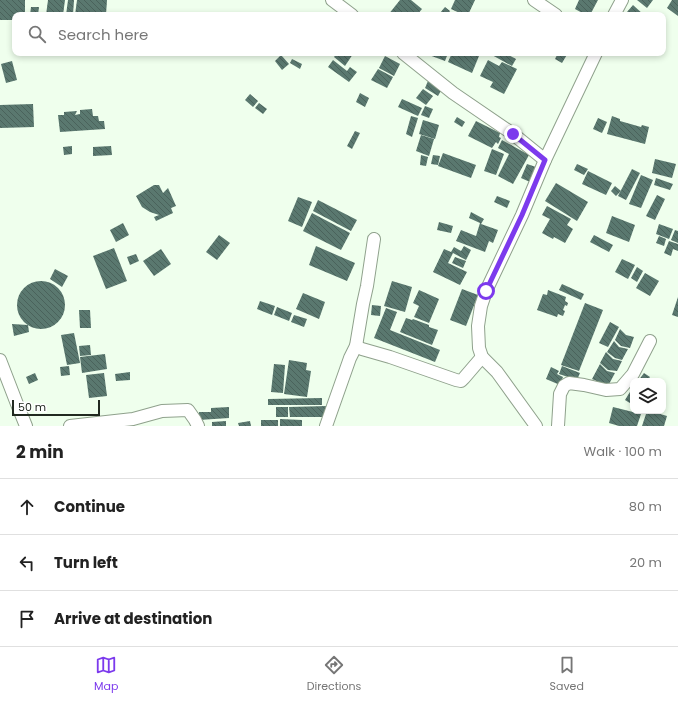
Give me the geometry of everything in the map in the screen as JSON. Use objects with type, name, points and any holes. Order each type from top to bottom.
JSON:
[{"type":"street","points":[[332,0],[348,12]]},
{"type":"street","points":[[534,0],[552,12]]},
{"type":"street","points":[[616,12],[622,0]]},
{"type":"street","points":[[407,56],[453,93],[513,134],[545,160]]},
{"type":"street","points":[[536,426],[497,372],[482,357],[479,348],[478,326],[486,291],[522,215],[545,160],[595,56]]},
{"type":"street","points":[[326,426],[350,358],[356,346],[374,239]]},
{"type":"street","points":[[558,426],[560,394],[564,386],[569,383],[606,390],[620,389],[633,374],[650,341]]},
{"type":"street","points":[[356,346],[456,380],[461,380],[464,378],[482,357]]},
{"type":"street","points":[[0,360],[26,426]]},
{"type":"street","points":[[70,426],[133,419],[162,411],[188,410],[198,426]]},
{"type":"building","points":[[0,0],[25,0],[25,12],[12,12],[12,20],[0,20]]},
{"type":"building","points":[[48,0],[65,0],[63,12],[46,12]]},
{"type":"building","points":[[68,0],[74,0],[73,12],[66,12]]},
{"type":"building","points":[[77,0],[107,0],[106,12],[75,12]]},
{"type":"building","points":[[400,0],[411,0],[422,9],[420,12],[390,12]]},
{"type":"building","points":[[455,0],[475,0],[469,12],[458,12],[451,9]]},
{"type":"building","points":[[579,0],[598,0],[592,12],[580,12],[575,9]]},
{"type":"building","points":[[637,0],[653,0],[647,8]]},
{"type":"building","points":[[672,0],[678,0],[678,16],[667,8]]},
{"type":"building","points":[[633,5],[641,12],[627,12]]},
{"type":"building","points":[[31,7],[39,7],[38,12],[30,12]]},
{"type":"building","points":[[445,7],[450,11],[449,12],[441,12]]},
{"type":"building","points":[[282,56],[289,64],[282,70],[275,61]]},
{"type":"building","points":[[335,56],[352,56],[345,66],[334,57]]},
{"type":"building","points":[[385,56],[400,64],[394,76],[379,68]]},
{"type":"building","points":[[432,56],[447,56],[445,61]]},
{"type":"building","points":[[451,56],[479,56],[472,73],[448,62]]},
{"type":"building","points":[[494,56],[510,56],[516,59],[512,66]]},
{"type":"building","points":[[556,56],[566,56],[562,63],[555,59]]},
{"type":"building","points":[[292,59],[302,64],[300,69],[290,63]]},
{"type":"building","points":[[333,60],[347,71],[350,67],[357,72],[349,82],[328,67]]},
{"type":"building","points":[[488,60],[499,66],[502,62],[517,69],[504,94],[490,87],[493,82],[480,76]]},
{"type":"building","points":[[12,61],[17,80],[6,83],[1,64]]},
{"type":"building","points":[[378,69],[393,77],[387,88],[371,80]]},
{"type":"building","points":[[428,81],[442,89],[438,96],[425,88]]},
{"type":"building","points":[[423,89],[433,96],[426,105],[416,98]]},
{"type":"building","points":[[360,93],[369,98],[365,107],[356,102]]},
{"type":"building","points":[[250,94],[258,101],[253,107],[245,100]]},
{"type":"building","points":[[402,99],[422,108],[418,116],[398,107]]},
{"type":"building","points":[[259,103],[267,109],[263,114],[255,108]]},
{"type":"building","points":[[33,104],[34,127],[0,128],[0,105]]},
{"type":"building","points":[[425,106],[433,109],[429,118],[421,115]]},
{"type":"building","points":[[92,109],[93,116],[98,116],[99,121],[104,121],[105,129],[60,132],[58,115],[64,115],[64,112],[77,111],[75,115],[80,114],[80,110]]},
{"type":"building","points":[[411,116],[418,118],[412,137],[406,134]]},
{"type":"building","points":[[612,116],[620,119],[620,121],[641,127],[642,125],[649,127],[645,144],[607,134]]},
{"type":"building","points":[[457,117],[465,122],[462,127],[454,122]]},
{"type":"building","points":[[598,118],[607,122],[602,133],[593,129]]},
{"type":"building","points":[[423,120],[439,125],[435,139],[419,134]]},
{"type":"building","points":[[476,121],[500,133],[499,137],[501,138],[498,144],[496,142],[492,148],[468,136]]},
{"type":"building","points":[[355,131],[360,133],[352,149],[347,146]]},
{"type":"building","points":[[421,135],[434,139],[429,156],[416,151]]},
{"type":"building","points":[[502,140],[529,155],[513,184],[498,176],[509,154],[498,148]]},
{"type":"building","points":[[72,146],[72,154],[64,155],[63,147]]},
{"type":"building","points":[[111,146],[112,155],[93,156],[93,147]]},
{"type":"building","points":[[492,149],[504,154],[496,175],[484,171]]},
{"type":"building","points":[[443,153],[476,165],[471,178],[438,166]]},
{"type":"building","points":[[421,155],[428,157],[426,166],[420,165]]},
{"type":"building","points":[[433,155],[440,156],[438,165],[431,164]]},
{"type":"building","points":[[655,159],[676,164],[672,178],[652,173]]},
{"type":"building","points":[[527,164],[536,167],[530,182],[521,178]]},
{"type":"building","points":[[577,164],[588,169],[584,175],[574,170]]},
{"type":"building","points":[[632,169],[640,173],[626,200],[618,196]]},
{"type":"building","points":[[588,171],[612,183],[606,195],[582,184]]},
{"type":"building","points":[[641,175],[653,180],[641,208],[629,204]]},
{"type":"building","points":[[656,178],[673,184],[670,190],[654,185]]},
{"type":"building","points":[[556,183],[588,202],[577,221],[545,201]]},
{"type":"building","points":[[154,185],[159,185],[163,193],[168,188],[176,206],[171,208],[173,213],[156,221],[154,217],[159,215],[142,207],[136,196]]},
{"type":"building","points":[[615,186],[621,191],[616,196],[611,191]]},
{"type":"building","points":[[657,195],[665,199],[655,220],[646,216]]},
{"type":"building","points":[[497,196],[510,201],[507,208],[494,202]]},
{"type":"building","points":[[298,197],[312,202],[302,227],[288,221]]},
{"type":"building","points":[[318,200],[357,220],[351,231],[313,211]]},
{"type":"building","points":[[547,206],[571,219],[567,225],[573,229],[565,243],[542,233],[550,219],[542,215]]},
{"type":"building","points":[[471,212],[484,219],[481,224],[498,230],[493,243],[489,241],[485,252],[456,241],[461,230],[476,236],[480,223],[469,218]]},
{"type":"building","points":[[312,213],[350,233],[341,250],[303,231]]},
{"type":"building","points":[[612,216],[635,225],[629,242],[606,233]]},
{"type":"building","points":[[439,222],[453,226],[451,233],[437,230]]},
{"type":"building","points":[[123,223],[129,235],[116,242],[110,230]]},
{"type":"building","points":[[659,224],[673,229],[669,239],[656,234]]},
{"type":"building","points":[[675,230],[678,231],[678,243],[671,240]]},
{"type":"building","points":[[219,235],[230,243],[217,260],[206,252]]},
{"type":"building","points":[[594,235],[613,245],[609,252],[590,242]]},
{"type":"building","points":[[659,236],[666,239],[664,246],[656,243]]},
{"type":"building","points":[[669,241],[678,244],[678,251],[673,249],[671,256],[664,253]]},
{"type":"building","points":[[316,246],[355,263],[347,281],[309,265]]},
{"type":"building","points":[[464,246],[471,250],[466,260],[453,253],[448,263],[467,272],[460,285],[433,272],[444,249],[451,252],[454,247],[461,251]]},
{"type":"building","points":[[114,248],[127,281],[106,289],[93,256]]},
{"type":"building","points":[[161,249],[171,264],[154,276],[143,261]]},
{"type":"building","points":[[136,254],[139,261],[130,265],[127,257]]},
{"type":"building","points":[[455,257],[466,261],[463,268],[452,263]]},
{"type":"building","points":[[622,259],[635,265],[628,279],[615,272]]},
{"type":"building","points":[[637,267],[643,271],[637,282],[631,278]]},
{"type":"building","points":[[55,269],[68,276],[62,287],[50,279]]},
{"type":"building","points":[[645,273],[659,281],[650,296],[636,288]]},
{"type":"building","points":[[36,281],[46,281],[58,288],[65,300],[65,310],[58,322],[46,329],[36,329],[28,325],[21,318],[17,310],[17,300],[21,292],[28,285]]},
{"type":"building","points":[[392,281],[412,287],[405,312],[384,306]]},
{"type":"building","points":[[562,284],[584,294],[581,300],[559,290]]},
{"type":"building","points":[[462,289],[478,295],[466,326],[450,320]]},
{"type":"building","points":[[419,290],[439,299],[429,323],[414,317],[419,306],[413,303]]},
{"type":"building","points":[[548,290],[566,297],[565,301],[568,303],[567,306],[565,305],[563,310],[565,311],[563,316],[558,314],[557,317],[537,310],[543,294],[547,295]]},
{"type":"building","points":[[303,293],[325,302],[319,319],[296,309]]},
{"type":"building","points":[[678,297],[678,317],[672,315]]},
{"type":"building","points":[[260,301],[275,306],[272,315],[257,309]]},
{"type":"building","points":[[585,303],[603,310],[579,371],[561,365]]},
{"type":"building","points":[[372,305],[381,306],[380,316],[371,315]]},
{"type":"building","points":[[277,307],[292,313],[289,321],[274,315]]},
{"type":"building","points":[[386,308],[397,312],[390,330],[440,350],[435,362],[374,338]]},
{"type":"building","points":[[79,310],[90,310],[91,328],[80,328]]},
{"type":"building","points":[[294,315],[307,319],[304,327],[291,322]]},
{"type":"building","points":[[406,318],[429,325],[429,327],[438,330],[432,345],[400,332]]},
{"type":"building","points":[[610,322],[619,327],[608,347],[599,343]]},
{"type":"building","points":[[12,324],[28,325],[29,332],[14,336]]},
{"type":"building","points":[[620,329],[626,335],[634,337],[630,348],[621,346],[615,340]]},
{"type":"building","points":[[74,333],[80,363],[67,365],[61,335]]},
{"type":"building","points":[[614,341],[619,347],[628,349],[622,360],[615,358],[607,352]]},
{"type":"building","points":[[90,345],[91,355],[80,356],[79,346]]},
{"type":"building","points":[[606,352],[613,359],[622,361],[617,371],[608,370],[600,363]]},
{"type":"building","points":[[105,354],[107,369],[82,373],[80,357]]},
{"type":"building","points":[[289,360],[307,363],[306,370],[311,371],[307,397],[284,394]]},
{"type":"building","points":[[274,364],[285,365],[283,393],[271,392]]},
{"type":"building","points":[[600,364],[607,371],[615,373],[608,386],[592,379]]},
{"type":"building","points":[[69,366],[70,375],[61,376],[60,367]]},
{"type":"building","points":[[562,366],[580,373],[577,380],[559,374]]},
{"type":"building","points":[[551,367],[559,371],[557,374],[563,377],[560,385],[546,379]]},
{"type":"building","points":[[130,372],[130,380],[116,381],[115,374]]},
{"type":"building","points":[[35,373],[38,380],[29,384],[26,377]]},
{"type":"building","points":[[104,373],[107,396],[89,398],[86,375]]},
{"type":"building","points":[[644,373],[650,377],[649,378],[640,378]]},
{"type":"building","points":[[630,392],[630,403],[625,400]]},
{"type":"building","points":[[322,398],[322,405],[268,405],[268,399]]},
{"type":"building","points":[[327,406],[327,417],[290,417],[289,407]]},
{"type":"building","points":[[229,407],[229,418],[199,420],[199,412],[211,412],[211,408]]},
{"type":"building","points":[[276,407],[288,407],[288,417],[276,417]]},
{"type":"building","points":[[613,407],[630,411],[630,414],[641,414],[637,426],[619,426],[609,423]]},
{"type":"building","points":[[646,414],[660,414],[667,416],[664,426],[642,426]]},
{"type":"building","points":[[280,419],[302,420],[302,426],[280,426]]},
{"type":"building","points":[[261,420],[278,420],[278,426],[261,426]]},
{"type":"building","points":[[226,421],[226,426],[212,426],[212,422]]},
{"type":"building","points":[[250,421],[251,426],[239,426],[238,423]]},
{"type":"route","points":[[486,291],[522,215],[545,160],[513,134]]}]
